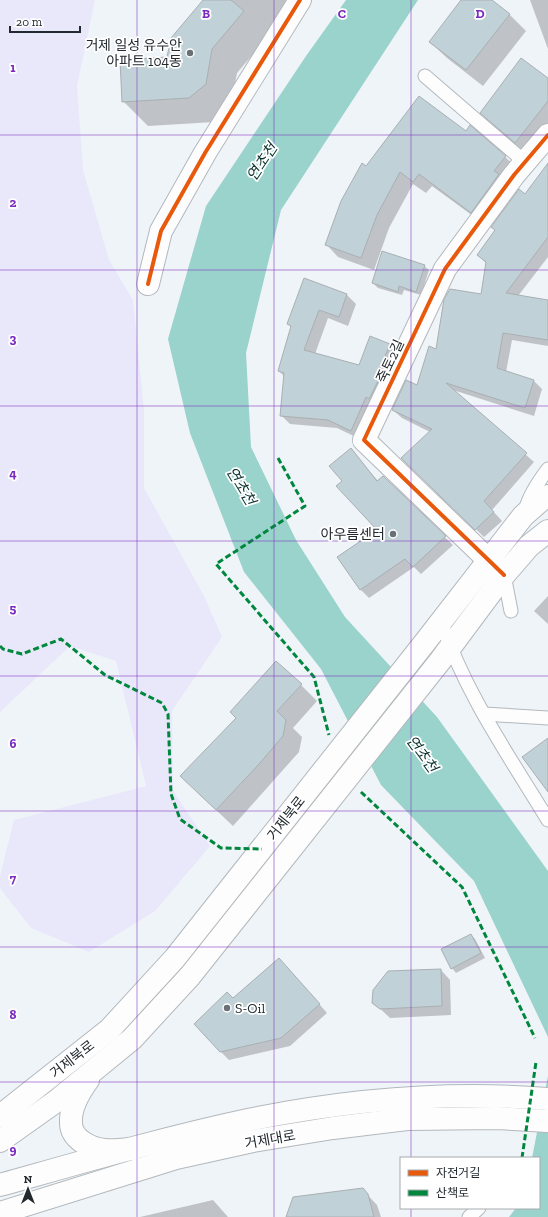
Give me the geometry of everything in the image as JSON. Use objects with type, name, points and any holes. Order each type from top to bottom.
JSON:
[{"type":"main road","points":[[148,284],[161,231],[205,153],[300,0]]},
{"type":"main road","name":"죽토2길","points":[[504,574],[364,440],[445,269],[525,162],[548,135]]},
{"type":"main road","name":"거제북로","points":[[0,1116],[109,1030],[175,958],[327,767],[524,515],[548,496]]},
{"type":"main road","name":"거제북로","points":[[0,1141],[55,1102],[132,1039],[190,976],[445,655],[504,574],[529,546],[548,531]]},
{"type":"main road","points":[[98,1066],[83,1088],[77,1100],[70,1124],[74,1134],[91,1147],[104,1150],[133,1149]]},
{"type":"main road","name":"거제대로","points":[[0,1185],[170,1138],[249,1120],[330,1107],[406,1098],[501,1096],[548,1099]]},
{"type":"main road","name":"거제대로","points":[[0,1212],[176,1158],[253,1141],[333,1128],[407,1119],[497,1118],[548,1121]]},
{"type":"lane","points":[[425,76],[525,162]]},
{"type":"lane","points":[[524,515],[527,503],[535,487],[548,469]]},
{"type":"lane","points":[[504,574],[511,611]]},
{"type":"lane","points":[[441,621],[445,655],[484,714],[548,820]]},
{"type":"lane","points":[[484,714],[548,718]]},
{"type":"lane","points":[[469,1217],[478,1209]]},
{"type":"shaded area","points":[[0,0],[95,0],[77,86],[83,170],[109,260],[133,300],[144,410],[144,488],[204,596],[222,637],[172,711],[173,791],[210,846],[155,911],[89,952],[31,928],[0,888],[0,876],[14,820],[146,786],[116,661],[70,646],[0,712]]},
{"type":"water","name":"연초천","points":[[346,0],[418,0],[281,210],[246,353],[251,447],[296,540],[345,617],[437,717],[548,871],[548,1037],[474,881],[381,785],[321,669],[244,572],[190,433],[168,339],[206,206],[306,56]]},
{"type":"water","points":[[548,1076],[548,1217],[509,1217],[515,1209],[540,1209],[540,1157],[532,1157]]},
{"type":"building","name":"거제 일성 유수안 아파트 104동","points":[[203,0],[231,0],[244,11],[212,49],[206,84],[189,98],[122,102],[120,60],[167,57],[171,38]]},
{"type":"building","points":[[461,0],[492,0],[510,14],[466,70],[429,42]]},
{"type":"building","points":[[521,58],[548,78],[548,101],[515,143],[480,113]]},
{"type":"building","points":[[419,96],[466,131],[470,125],[506,156],[494,171],[499,174],[471,213],[419,174],[413,182],[400,172],[377,215],[361,258],[325,245],[341,201],[362,163],[366,166]]},
{"type":"building","points":[[548,163],[548,237],[506,293],[548,300],[548,340],[503,333],[497,368],[534,380],[525,408],[446,383],[527,453],[484,501],[494,512],[475,530],[401,458],[432,429],[392,410],[406,380],[417,385],[429,346],[436,349],[444,299],[450,289],[481,294],[486,262],[477,255],[495,230],[491,227],[519,189],[525,194]]},
{"type":"building","points":[[382,251],[425,265],[416,292],[399,286],[398,292],[372,283]]},
{"type":"building","points":[[304,278],[347,294],[339,317],[319,310],[304,350],[359,365],[370,336],[390,344],[380,368],[384,369],[369,399],[366,397],[351,431],[328,420],[280,416],[284,373],[278,371],[291,326],[287,324]]},
{"type":"building","points":[[351,448],[377,481],[383,476],[446,536],[413,567],[405,559],[360,590],[337,557],[377,530],[336,486],[342,481],[329,466]]},
{"type":"building","points":[[276,661],[302,684],[277,711],[286,720],[283,736],[216,810],[180,776],[236,718],[230,712]]},
{"type":"building","points":[[548,738],[548,792],[522,757]]},
{"type":"building","points":[[471,934],[481,953],[451,969],[441,949]]},
{"type":"building","points":[[279,958],[320,1004],[281,1038],[220,1052],[194,1024],[227,992],[233,998]]},
{"type":"building","points":[[441,969],[442,1006],[380,1009],[372,1003],[373,990],[388,971]]},
{"type":"building","points":[[363,1188],[368,1194],[374,1217],[286,1217],[293,1197]]},
{"type":"marked path","points":[[278,458],[305,506],[216,564],[314,677],[329,735]]},
{"type":"marked path","points":[[0,646],[3,649],[22,654],[61,639],[105,675],[162,703],[168,714],[171,794],[180,819],[221,848],[262,849]]},
{"type":"marked path","points":[[361,792],[462,887],[535,1038]]},
{"type":"marked path","points":[[522,1157],[536,1062]]},
{"type":"cycle path","points":[[148,284],[161,231],[205,153],[300,0]]},
{"type":"cycle path","points":[[504,575],[364,440],[445,269],[514,175],[548,135]]},
{"type":"place","name":"거제 일성 유수안 아파트 104동","points":[[190,53]]},
{"type":"place","name":"아우름센터","points":[[393,534]]},
{"type":"place","name":"S-Oil","points":[[227,1008]]}]
